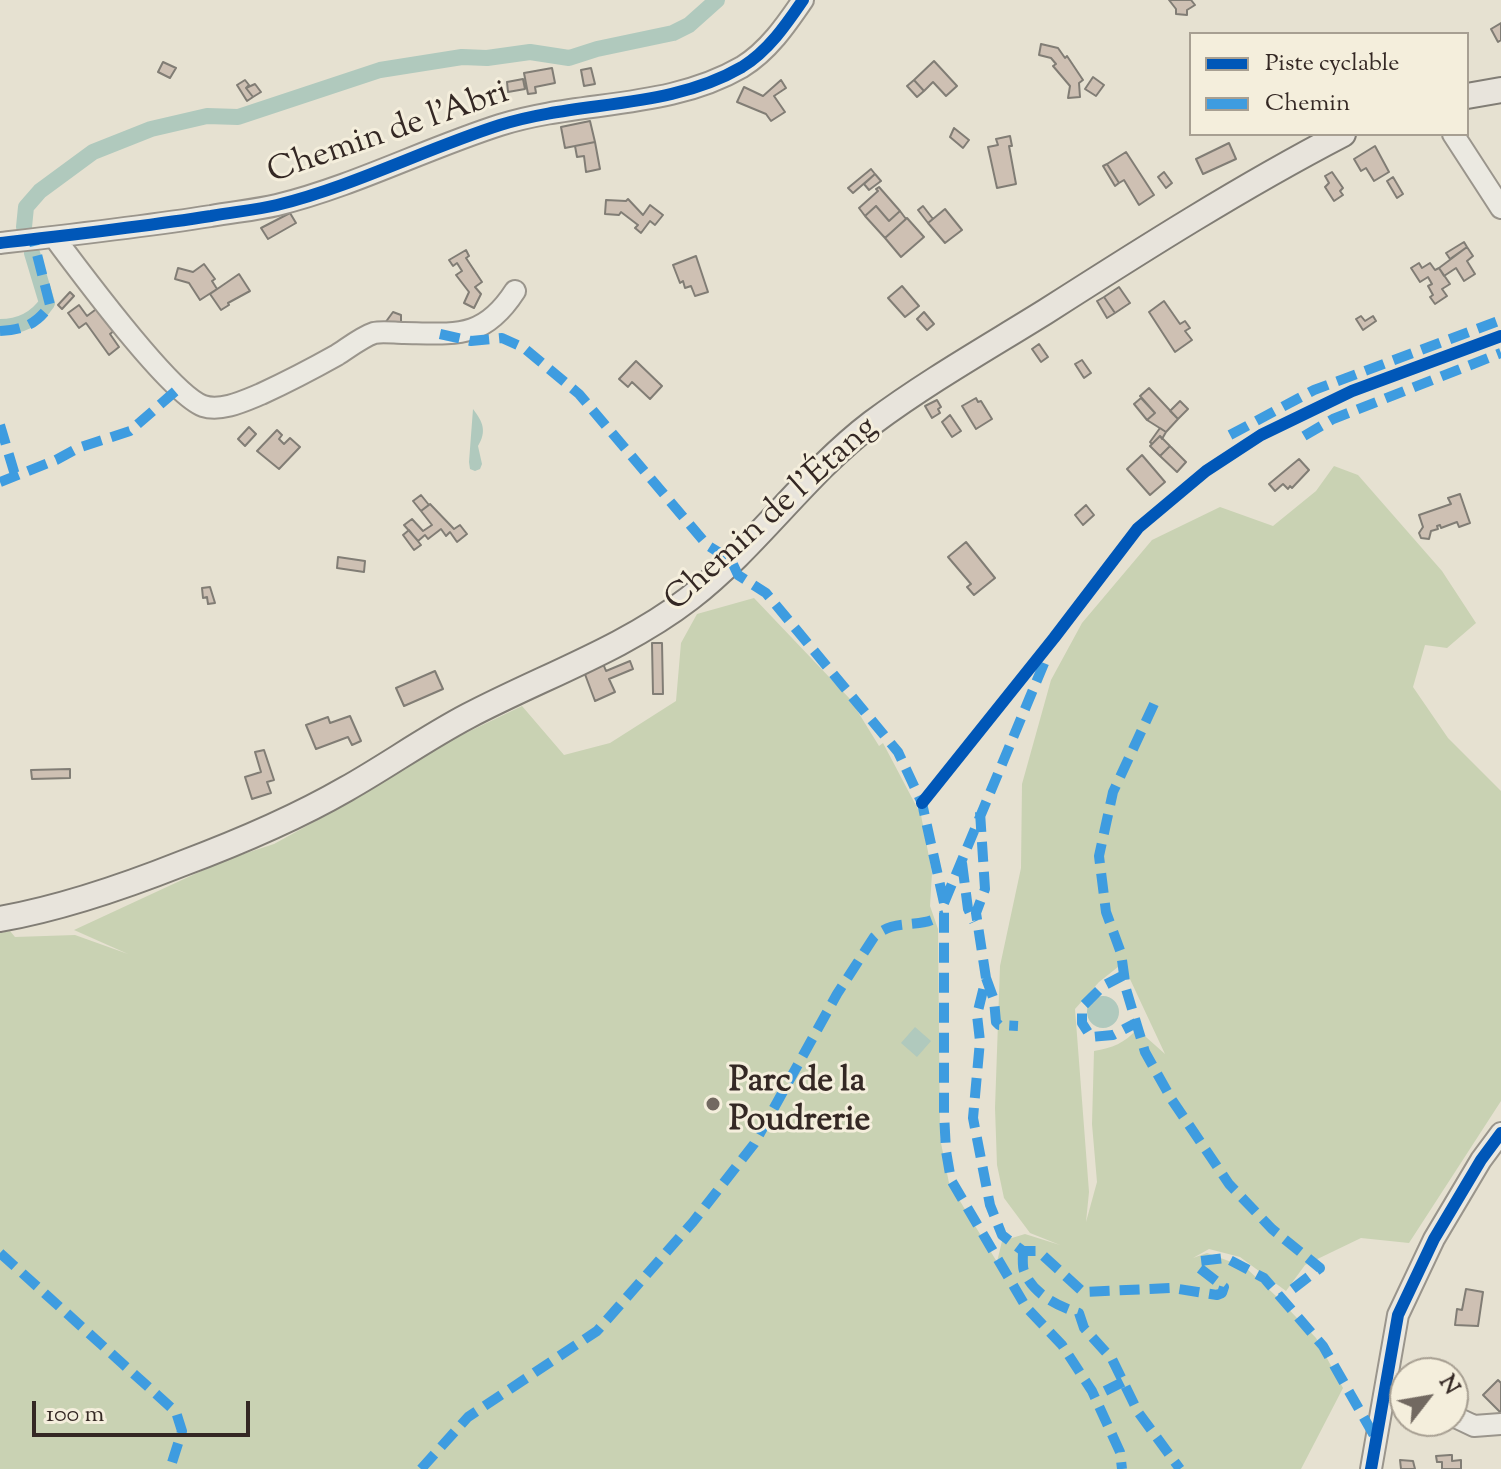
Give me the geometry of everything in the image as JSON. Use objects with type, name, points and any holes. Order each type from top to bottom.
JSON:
[{"type":"main road","points":[[1469,96],[1501,90]]},
{"type":"main road","name":"Chemin de l’Étang","points":[[0,919],[53,907],[139,880],[279,823],[347,789],[460,720],[656,622],[722,570],[839,451],[906,399],[1102,276],[1339,136]]},
{"type":"street","name":"Chemin de l'Abri","points":[[0,243],[276,205],[345,184],[499,125],[692,88],[743,66],[784,28],[803,0]]},
{"type":"street","points":[[1454,136],[1501,208]]},
{"type":"street","points":[[54,237],[155,362],[179,388],[203,406],[227,407],[258,395],[308,372],[374,333],[440,334],[476,330],[494,318],[515,291]]},
{"type":"street","points":[[1397,1357],[1398,1315],[1434,1239],[1481,1160],[1501,1133]]},
{"type":"street","points":[[1371,1469],[1389,1413]]},
{"type":"street","points":[[1469,1424],[1501,1424]]},
{"type":"shaded area","points":[[473,409],[483,431],[478,446],[482,464],[475,471],[470,469],[469,462]]},
{"type":"shaded area","points":[[1334,466],[1358,475],[1442,571],[1476,623],[1447,648],[1425,645],[1413,687],[1448,738],[1501,791],[1501,1101],[1409,1243],[1361,1238],[1305,1265],[1286,1291],[1240,1257],[1209,1249],[1193,1258],[1207,1253],[1245,1267],[1316,1338],[1343,1388],[1301,1469],[0,1469],[0,933],[10,931],[15,937],[75,935],[128,954],[74,930],[225,860],[274,844],[341,807],[414,758],[522,706],[564,755],[610,743],[676,701],[681,643],[697,614],[754,598],[850,699],[879,746],[883,743],[921,815],[932,873],[930,906],[938,929],[940,1138],[949,1183],[997,1262],[1002,1241],[1025,1234],[1060,1245],[1030,1233],[1004,1198],[997,1165],[995,1108],[1000,966],[1021,868],[1022,784],[1051,680],[1082,623],[1152,540],[1220,507],[1273,526],[1316,491]],"holes":[[[1118,967],[1129,977],[1165,1054],[1137,1029],[1118,1044],[1094,1051],[1092,1124],[1097,1182],[1086,1222],[1089,1192],[1075,1009],[1099,982]]]},
{"type":"shaded area","points":[[1103,996],[1115,1000],[1119,1012],[1115,1024],[1103,1028],[1091,1024],[1087,1012],[1091,1000]]},
{"type":"shaded area","points":[[915,1027],[931,1041],[917,1057],[901,1043]]},
{"type":"building","points":[[1169,0],[1191,0],[1195,5],[1187,10],[1187,15],[1176,14]]},
{"type":"building","points":[[1501,23],[1501,40],[1498,42],[1491,29]]},
{"type":"building","points":[[1041,44],[1058,48],[1065,58],[1067,56],[1083,80],[1079,83],[1080,97],[1068,98],[1070,86],[1053,66],[1056,64],[1051,58],[1039,55]]},
{"type":"building","points":[[934,61],[957,86],[946,96],[933,82],[924,91],[914,80]]},
{"type":"building","points":[[163,62],[176,68],[170,78],[158,72]]},
{"type":"building","points":[[552,68],[555,83],[535,87],[536,93],[528,94],[524,73]]},
{"type":"building","points":[[591,68],[595,84],[584,86],[581,70]]},
{"type":"building","points":[[1093,77],[1104,85],[1096,96],[1085,89]]},
{"type":"building","points":[[523,79],[525,89],[508,92],[507,82]]},
{"type":"building","points":[[245,80],[249,85],[246,88],[253,97],[247,101],[237,85]]},
{"type":"building","points":[[781,80],[786,88],[774,96],[785,112],[771,121],[766,114],[737,102],[744,87],[763,96]]},
{"type":"building","points":[[914,80],[924,91],[917,97],[907,86]]},
{"type":"building","points":[[255,84],[261,92],[253,97],[246,88]]},
{"type":"building","points":[[590,121],[595,142],[565,148],[561,127]]},
{"type":"building","points":[[954,128],[969,140],[963,148],[950,137]]},
{"type":"building","points":[[1010,136],[1016,184],[997,188],[988,147],[998,145],[996,139]]},
{"type":"building","points":[[595,142],[600,169],[586,172],[584,156],[577,157],[575,146]]},
{"type":"building","points":[[1229,143],[1236,159],[1203,174],[1196,159]]},
{"type":"building","points":[[1375,146],[1389,172],[1374,181],[1366,168],[1361,171],[1354,159]]},
{"type":"building","points":[[1126,152],[1154,195],[1139,205],[1124,180],[1119,183],[1107,164]]},
{"type":"building","points":[[1107,164],[1119,183],[1115,186],[1103,166]]},
{"type":"building","points":[[871,169],[875,174],[853,193],[848,188]]},
{"type":"building","points":[[1164,172],[1172,183],[1166,188],[1158,177]]},
{"type":"building","points":[[1332,172],[1343,188],[1340,191],[1343,195],[1334,201],[1325,187],[1329,183],[1325,176]]},
{"type":"building","points":[[875,174],[881,181],[869,190],[864,184]]},
{"type":"building","points":[[1393,177],[1403,194],[1397,198],[1387,181]]},
{"type":"building","points":[[879,187],[900,211],[889,221],[876,206],[865,216],[859,208]]},
{"type":"building","points":[[628,199],[643,215],[650,205],[663,215],[655,225],[650,221],[641,233],[635,228],[638,225],[621,212],[619,215],[605,214],[606,200]]},
{"type":"building","points":[[876,206],[889,221],[900,211],[906,219],[885,238],[865,216]]},
{"type":"building","points":[[923,206],[933,219],[928,223],[918,210]]},
{"type":"building","points":[[945,209],[962,230],[945,243],[928,223]]},
{"type":"building","points":[[290,213],[296,223],[268,239],[261,228]]},
{"type":"building","points":[[907,218],[924,237],[901,257],[885,238]]},
{"type":"building","points":[[1464,242],[1467,247],[1450,259],[1446,253]]},
{"type":"building","points":[[1467,247],[1473,256],[1467,261],[1475,274],[1464,281],[1456,268],[1444,276],[1439,268]]},
{"type":"building","points":[[466,250],[469,256],[466,258],[482,282],[475,287],[481,294],[474,308],[464,303],[469,292],[456,275],[462,271],[457,263],[453,266],[449,260]]},
{"type":"building","points":[[696,256],[708,292],[695,296],[691,286],[685,288],[683,281],[680,283],[673,265]]},
{"type":"building","points":[[1419,263],[1422,268],[1430,263],[1435,270],[1439,268],[1450,284],[1442,289],[1447,296],[1435,304],[1430,297],[1433,295],[1428,286],[1432,284],[1428,277],[1420,282],[1411,268]]},
{"type":"building","points":[[204,264],[215,279],[212,281],[217,289],[200,300],[189,283],[175,279],[178,268],[193,272]]},
{"type":"building","points":[[239,274],[250,291],[221,310],[210,294]]},
{"type":"building","points":[[902,286],[919,306],[905,317],[888,298]]},
{"type":"building","points":[[1119,287],[1130,303],[1115,313],[1104,297]]},
{"type":"building","points":[[70,292],[74,296],[62,309],[58,305]]},
{"type":"building","points":[[1104,297],[1115,313],[1107,318],[1097,301]]},
{"type":"building","points":[[1164,301],[1180,324],[1185,321],[1190,328],[1185,331],[1192,340],[1175,352],[1149,312]]},
{"type":"building","points":[[79,305],[87,316],[99,307],[115,330],[110,334],[119,347],[109,355],[86,323],[79,328],[68,313]]},
{"type":"building","points":[[393,312],[401,315],[401,328],[385,323]]},
{"type":"building","points":[[924,312],[934,324],[927,330],[917,319]]},
{"type":"building","points":[[1361,316],[1365,321],[1373,316],[1376,321],[1363,330],[1356,319]]},
{"type":"building","points":[[1039,344],[1048,357],[1041,362],[1032,349]]},
{"type":"building","points":[[1082,360],[1091,373],[1084,378],[1075,364]]},
{"type":"building","points":[[636,361],[662,386],[650,399],[632,382],[628,387],[619,379]]},
{"type":"building","points":[[1149,388],[1178,419],[1166,432],[1147,420],[1155,413],[1140,396]]},
{"type":"building","points":[[976,398],[992,419],[976,429],[962,406]]},
{"type":"building","points":[[1141,398],[1155,413],[1147,420],[1134,404]]},
{"type":"building","points":[[937,400],[940,413],[932,418],[925,406]]},
{"type":"building","points":[[1180,401],[1188,409],[1178,419],[1170,411]]},
{"type":"building","points":[[950,415],[961,431],[952,437],[942,422]]},
{"type":"building","points":[[249,427],[256,434],[245,446],[238,439]]},
{"type":"building","points":[[1160,428],[1166,432],[1162,439],[1160,436],[1152,444],[1150,442]]},
{"type":"building","points":[[277,430],[284,444],[290,438],[300,447],[279,469],[257,451]]},
{"type":"building","points":[[1160,436],[1170,446],[1160,456],[1150,446]]},
{"type":"building","points":[[1170,446],[1186,462],[1177,472],[1160,456]]},
{"type":"building","points":[[1142,455],[1165,482],[1150,495],[1127,469]]},
{"type":"building","points":[[1299,459],[1309,470],[1292,488],[1290,486],[1288,489],[1283,484],[1275,491],[1269,484]]},
{"type":"building","points":[[1460,494],[1470,523],[1459,527],[1457,522],[1441,528],[1440,525],[1431,531],[1429,539],[1421,538],[1419,533],[1423,527],[1419,515],[1451,504],[1448,498]]},
{"type":"building","points":[[421,495],[429,505],[421,511],[413,501]]},
{"type":"building","points":[[430,504],[454,529],[460,525],[467,534],[457,542],[450,532],[446,536],[441,529],[428,539],[425,535],[418,541],[404,525],[412,519],[423,531],[432,525],[421,511]]},
{"type":"building","points":[[1086,505],[1094,515],[1083,525],[1075,515]]},
{"type":"building","points":[[409,530],[421,545],[414,550],[403,535]]},
{"type":"building","points":[[966,542],[995,578],[974,595],[967,587],[971,584],[948,557]]},
{"type":"building","points":[[338,557],[365,561],[364,572],[337,568]]},
{"type":"building","points":[[210,587],[215,603],[208,604],[207,597],[203,598],[202,588]]},
{"type":"building","points":[[652,643],[662,643],[663,694],[653,694]]},
{"type":"building","points":[[602,661],[606,671],[630,661],[633,669],[609,679],[615,692],[595,701],[583,669]]},
{"type":"building","points":[[435,671],[443,689],[404,706],[396,688]]},
{"type":"building","points":[[350,716],[361,741],[352,745],[348,737],[316,749],[306,725],[328,717],[330,723]]},
{"type":"building","points":[[264,750],[274,780],[267,782],[271,793],[252,799],[245,777],[261,772],[255,752]]},
{"type":"building","points":[[70,769],[70,778],[32,779],[31,770]]},
{"type":"building","points":[[1466,1289],[1483,1292],[1478,1326],[1455,1325],[1457,1309],[1462,1310]]},
{"type":"building","points":[[1498,1380],[1501,1383],[1501,1413],[1483,1395]]},
{"type":"building","points":[[1452,1455],[1452,1461],[1461,1460],[1461,1469],[1442,1469],[1442,1462],[1437,1462],[1436,1456]]},
{"type":"building","points":[[1400,1460],[1413,1461],[1415,1469],[1401,1469]]},
{"type":"waterway","points":[[24,227],[26,207],[40,191],[93,152],[151,129],[207,116],[238,117],[380,70],[462,57],[487,58],[530,52],[569,58],[673,33],[689,25],[717,0]]},
{"type":"waterway","points":[[0,327],[27,321],[47,303],[32,253]]},
{"type":"marked path","points":[[0,331],[29,325],[50,305],[33,239]]},
{"type":"marked path","points":[[1230,435],[1314,390],[1501,320]]},
{"type":"marked path","points":[[440,334],[471,341],[502,338],[524,348],[579,394],[707,545],[731,560],[738,575],[766,593],[898,752],[922,803],[944,903],[944,1113],[951,1180],[1026,1307],[1062,1345],[1092,1391],[1120,1452],[1122,1469]]},
{"type":"marked path","points":[[1304,436],[1333,419],[1501,353]]},
{"type":"marked path","points":[[0,482],[78,448],[130,431],[179,388]]},
{"type":"marked path","points":[[0,425],[15,475]]},
{"type":"marked path","points":[[944,903],[1045,661]]},
{"type":"marked path","points":[[1154,704],[1113,792],[1099,856],[1106,912],[1121,953],[1126,989],[1145,1052],[1172,1100],[1229,1184],[1272,1229],[1320,1268],[1281,1298]]},
{"type":"marked path","points":[[980,812],[985,889],[976,913],[986,978],[977,1015],[980,1041],[973,1118],[990,1205],[1002,1235],[1023,1251],[1038,1251],[1083,1292],[1172,1288],[1217,1295],[1222,1293],[1224,1287],[1198,1267],[1200,1261],[1226,1258],[1264,1278],[1323,1346],[1376,1439]]},
{"type":"marked path","points":[[962,863],[968,909],[974,922]]},
{"type":"marked path","points":[[421,1469],[468,1417],[597,1331],[693,1222],[754,1144],[837,994],[874,937],[892,927],[944,915]]},
{"type":"marked path","points":[[1124,975],[1103,986],[1082,1007],[1082,1023],[1091,1037],[1113,1035],[1136,1023]]},
{"type":"marked path","points":[[986,978],[994,1000],[996,1022],[999,1025],[1018,1026]]},
{"type":"marked path","points":[[1023,1251],[1023,1269],[1033,1286],[1062,1307],[1079,1313],[1084,1328],[1112,1359],[1138,1412],[1180,1469]]},
{"type":"marked path","points":[[0,1253],[176,1412],[182,1431],[170,1469]]},
{"type":"marked path","points":[[1105,1391],[1123,1382]]},
{"type":"cycle path","points":[[0,243],[158,224],[277,205],[334,188],[500,125],[561,111],[684,91],[714,81],[751,61],[776,37],[803,0]]},
{"type":"cycle path","points":[[922,803],[1138,528],[1206,471],[1261,435],[1352,391],[1501,336]]},
{"type":"cycle path","points":[[1371,1469],[1398,1315],[1434,1239],[1481,1160],[1501,1133]]},
{"type":"place","name":"Parc de la Poudrerie","points":[[713,1104]]}]
